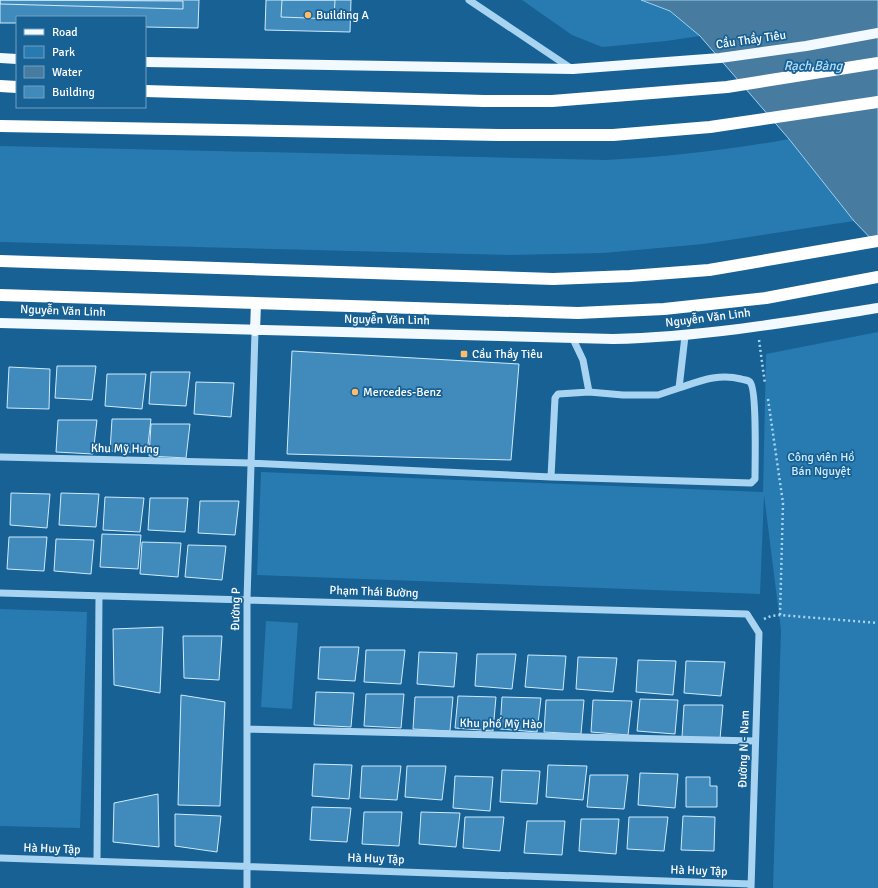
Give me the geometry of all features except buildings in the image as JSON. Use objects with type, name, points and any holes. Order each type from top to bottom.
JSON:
[{"type":"highway","points":[[146,90],[490,101],[552,101],[727,87],[878,64]]},
{"type":"highway","points":[[0,86],[16,87]]},
{"type":"highway","points":[[0,126],[582,136],[646,133],[710,127],[791,117],[878,102]]},
{"type":"highway","points":[[0,261],[553,280],[669,274],[765,262],[878,241]]},
{"type":"highway","name":"Nguyễn Văn Linh","points":[[0,295],[578,313],[664,309],[766,298],[878,277]]},
{"type":"main road","name":"Cầu Thầy Tiêu","points":[[573,69],[720,58],[806,46],[878,33]]},
{"type":"main road","points":[[0,58],[16,59]]},
{"type":"main road","points":[[146,62],[512,70],[573,69]]},
{"type":"main road","points":[[255,331],[256,303]]},
{"type":"main road","name":"Nguyễn Văn Linh","points":[[0,323],[255,331],[613,339],[685,336],[772,325],[878,308]]},
{"type":"street","points":[[470,0],[573,69]]},
{"type":"street","name":"Đường P","points":[[247,888],[247,600],[255,331]]},
{"type":"street","points":[[551,477],[554,398],[558,394],[589,392],[623,395],[658,395],[679,388],[685,336]]},
{"type":"street","points":[[572,338],[584,360],[589,392]]},
{"type":"street","name":"Khu Mỹ Hưng","points":[[0,457],[250,463],[551,477],[751,483],[755,479],[755,432],[753,388],[749,381],[731,376],[714,376],[679,388]]},
{"type":"street","name":"Phạm Thái Bường","points":[[0,593],[747,614]]},
{"type":"street","points":[[97,861],[99,596]]},
{"type":"street","name":"Đường N - Nam","points":[[747,614],[759,633],[751,886]]},
{"type":"street","name":"Khu phố Mỹ Hào","points":[[246,728],[755,741]]},
{"type":"street","name":"Hà Huy Tập","points":[[0,858],[751,886]]},
{"type":"path","points":[[757,327],[766,388]]},
{"type":"path","points":[[767,396],[783,503],[780,616]]},
{"type":"path","points":[[753,624],[771,616],[878,623]]},
{"type":"green space","points":[[522,0],[714,0],[700,36],[602,47],[572,35]]},
{"type":"green space","points":[[789,139],[854,221],[703,244],[603,253],[510,255],[0,242],[0,146],[606,160],[698,152]]},
{"type":"green space","name":"Công viên Hồ Bán Nguyệt","points":[[878,332],[878,888],[773,888],[781,630],[764,495],[760,594],[257,575],[261,472],[763,492],[766,354]]},
{"type":"green space","points":[[0,609],[87,612],[80,828],[0,826]]},
{"type":"green space","points":[[266,621],[298,623],[292,709],[261,707]]},
{"type":"water","name":"Rạch Bàng","points":[[641,0],[878,0],[878,246],[854,221],[789,139],[700,36],[670,11]]},
{"type":"place","name":"Building A","points":[[308,15]]},
{"type":"place","name":"Cầu Thầy Tiêu","points":[[464,354]]},
{"type":"place","name":"Mercedes-Benz","points":[[355,392]]}]
